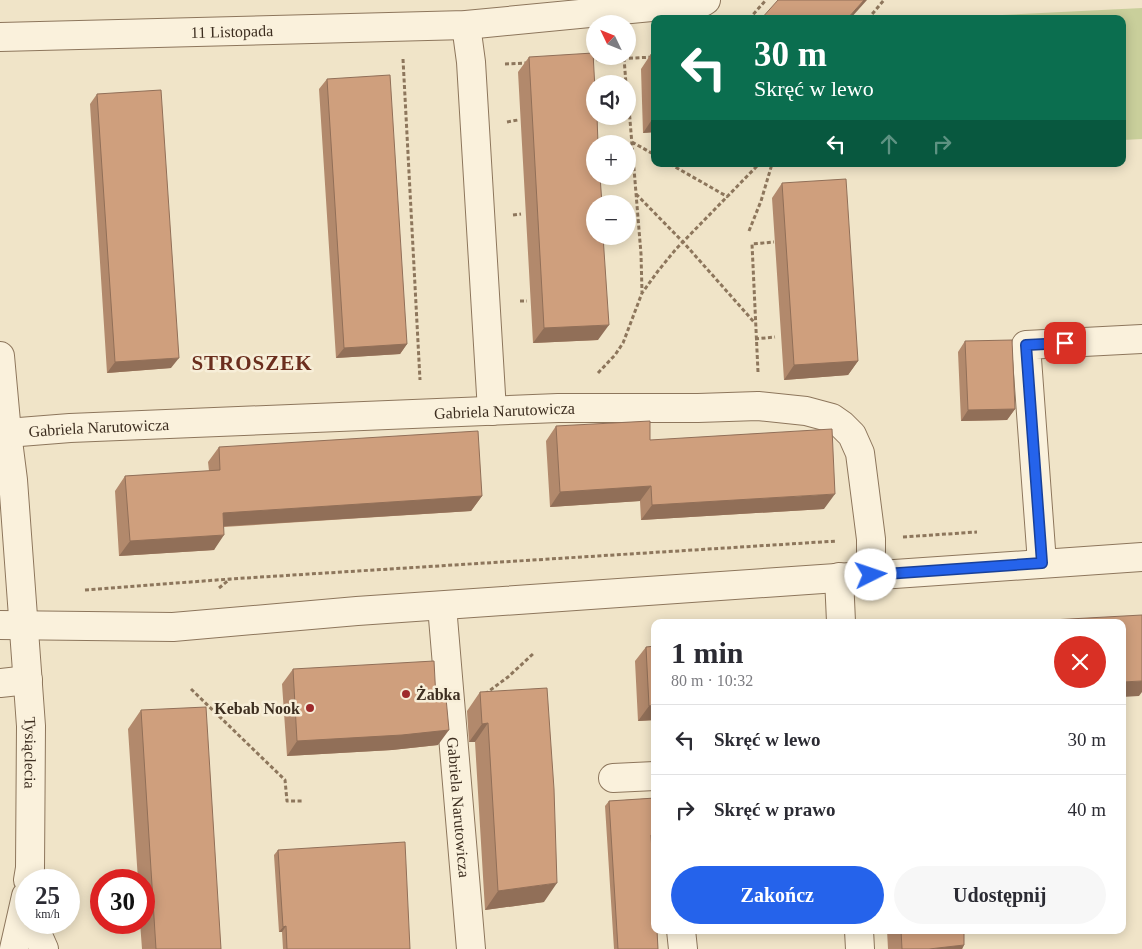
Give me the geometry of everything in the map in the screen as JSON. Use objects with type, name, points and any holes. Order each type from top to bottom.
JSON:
[{"type":"street","name":"11 Listopada","points":[[0,37],[466,25],[703,2],[706,0]]},
{"type":"street","points":[[466,25],[471,62],[492,410]]},
{"type":"street","points":[[1042,563],[1026,345],[1142,339]]},
{"type":"street","name":"Tysiąclecia","points":[[0,356],[13,480],[12,625],[28,680],[31,726],[30,869]]},
{"type":"street","name":"Gabriela Narutowicza","points":[[7,433],[70,428],[558,408],[758,406],[806,411],[832,418],[842,425],[852,435],[860,453],[871,539],[871,575]]},
{"type":"street","points":[[12,625],[173,627],[357,611],[1142,557]]},
{"type":"street","points":[[840,577],[841,619]]},
{"type":"street","name":"Gabriela Narutowicza","points":[[442,606],[471,949]]},
{"type":"street","points":[[0,683],[28,680]]},
{"type":"street","points":[[613,778],[651,776]]},
{"type":"street","name":"Tysiąclecia","points":[[14,949],[19,934]]},
{"type":"street","points":[[39,934],[44,949]]},
{"type":"street","points":[[681,934],[683,949]]},
{"type":"street","points":[[859,934],[860,949]]},
{"type":"path","points":[[753,15],[766,0]]},
{"type":"path","points":[[871,15],[884,0]]},
{"type":"path","points":[[402,54],[423,413]]},
{"type":"path","points":[[636,58],[651,57]]},
{"type":"path","points":[[505,64],[535,62]]},
{"type":"path","points":[[636,145],[651,153]]},
{"type":"path","points":[[675,167],[728,197]]},
{"type":"path","points":[[558,408],[575,391],[590,381],[615,355],[626,336],[642,293],[676,249],[757,167]]},
{"type":"path","points":[[749,232],[771,167]]},
{"type":"path","points":[[635,185],[642,293]]},
{"type":"path","points":[[636,194],[684,243],[755,323]]},
{"type":"path","points":[[758,406],[759,388],[755,339],[752,244],[774,242]]},
{"type":"path","points":[[755,339],[776,337]]},
{"type":"path","points":[[82,590],[838,541]]},
{"type":"path","points":[[482,697],[508,677],[534,653]]},
{"type":"path","points":[[191,689],[285,780],[287,801],[303,801]]},
{"type":"green space","points":[[1142,8],[1142,139],[1126,140],[1126,15],[1000,15]]},
{"type":"building","points":[[778,0],[864,0],[851,15],[765,15]]},
{"type":"building","points":[[586,53],[586,65],[594,65],[594,75],[586,75],[586,125],[597,125],[598,135],[586,135],[586,185],[601,185],[601,195],[586,195],[586,245],[604,245],[609,325],[544,328],[529,57]]},
{"type":"building","points":[[390,75],[407,344],[344,348],[327,79]]},
{"type":"building","points":[[161,90],[179,358],[115,362],[97,94]]},
{"type":"building","points":[[846,179],[858,361],[794,365],[782,183]]},
{"type":"building","points":[[1012,340],[1015,409],[968,410],[965,341]]},
{"type":"building","points":[[650,421],[650,440],[832,429],[835,494],[652,505],[651,486],[560,492],[556,426]]},
{"type":"building","points":[[478,431],[482,496],[223,513],[224,535],[130,541],[125,476],[220,470],[219,447]]},
{"type":"building","points":[[1142,615],[1142,681],[1126,682],[1126,619],[1069,619]]},
{"type":"building","points":[[651,646],[651,706],[649,706],[646,647]]},
{"type":"building","points":[[434,661],[436,699],[446,698],[449,730],[402,735],[297,741],[293,669]]},
{"type":"building","points":[[547,688],[554,789],[557,883],[498,891],[488,723],[482,724],[480,692]]},
{"type":"building","points":[[206,707],[221,949],[156,949],[155,869],[151,869],[141,710]]},
{"type":"building","points":[[651,798],[651,934],[657,934],[658,949],[618,949],[609,801]]},
{"type":"building","points":[[405,842],[410,949],[287,949],[286,926],[283,927],[278,850]]},
{"type":"building","points":[[901,934],[964,934],[964,945],[929,949],[902,949]]},
{"type":"place","name":"Żabka","points":[[406,694]]},
{"type":"place","name":"Kebab Nook","points":[[310,708]]},
{"type":"district","name":"STROSZEK","points":[[252,363]]},
{"type":"route","points":[[871,575],[1042,563],[1026,345],[1065,343]]}]
